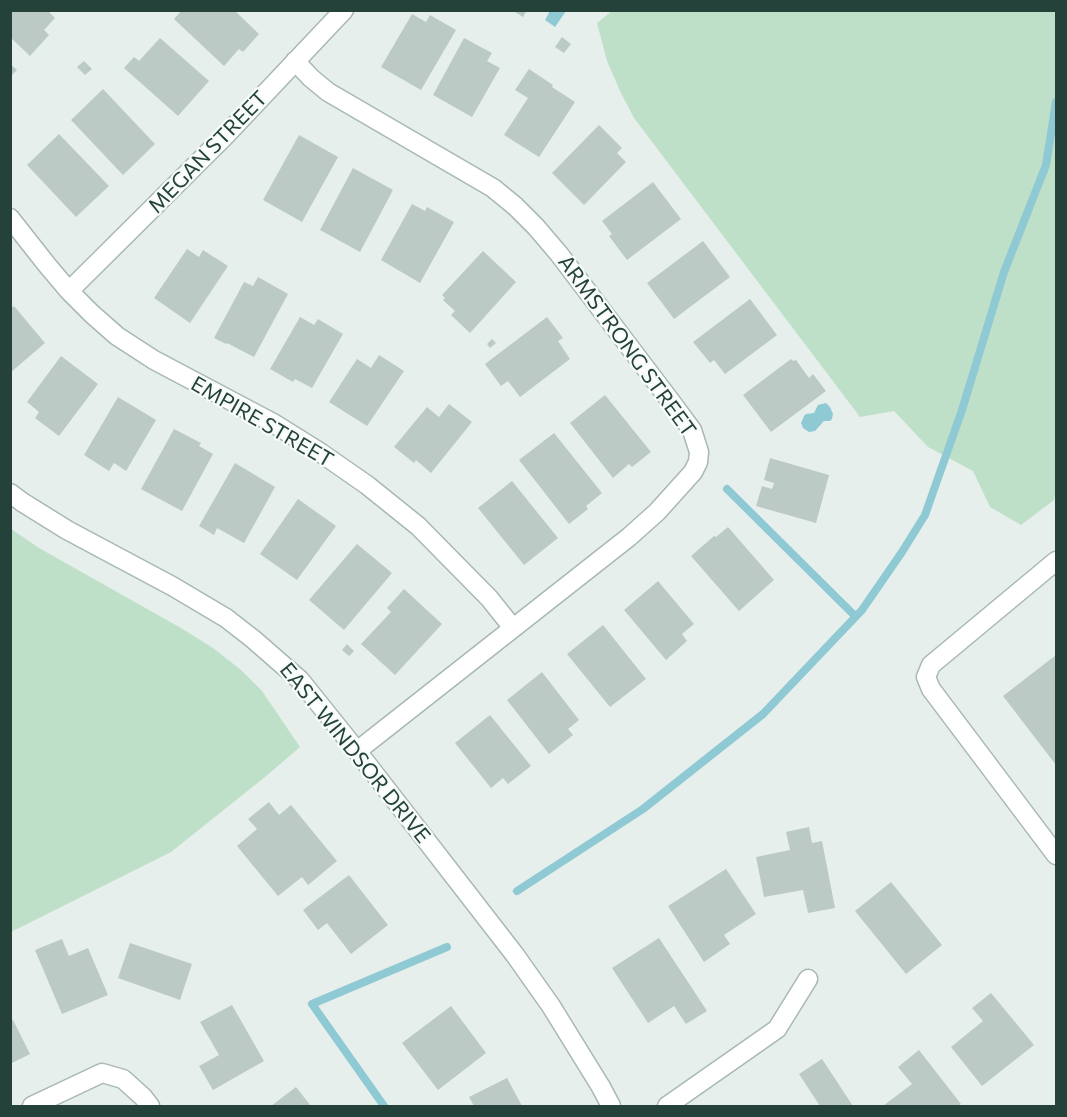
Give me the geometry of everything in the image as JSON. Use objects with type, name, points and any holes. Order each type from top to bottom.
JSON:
[{"type":"street","name":"MEGAN STREET","points":[[69,291],[225,136],[344,10]]},
{"type":"street","name":"ARMSTRONG STREET","points":[[295,61],[328,92],[493,188],[515,206],[559,254],[692,430],[699,452],[698,462],[693,472],[657,512],[629,537],[357,752]]},
{"type":"street","name":"EMPIRE STREET","points":[[10,218],[69,291],[117,336],[154,360],[273,423],[367,485],[426,534],[489,598],[513,628]]},
{"type":"street","name":"EAST WINDSOR DRIVE","points":[[10,493],[67,531],[172,586],[226,618],[254,639],[300,680],[527,972],[602,1087],[610,1107]]},
{"type":"street","points":[[1056,561],[931,665],[926,677],[931,689],[1056,855]]},
{"type":"street","points":[[667,1107],[777,1029],[808,979]]},
{"type":"street","points":[[32,1107],[102,1073],[123,1079],[143,1097],[150,1107]]},
{"type":"green space","points":[[613,10],[1056,11],[1056,491],[1054,500],[1021,525],[990,507],[973,471],[928,447],[894,411],[860,417],[634,118],[607,61],[597,23]]},
{"type":"green space","points":[[11,529],[39,548],[213,648],[241,670],[262,691],[300,747],[171,852],[11,932]]},
{"type":"water","points":[[548,11],[566,11],[555,27],[545,20]]},
{"type":"water","points":[[826,403],[833,414],[832,419],[824,421],[815,431],[809,432],[803,428],[801,423],[804,416],[814,413],[818,405]]},
{"type":"building","points":[[10,10],[47,10],[55,18],[44,30],[49,35],[30,56],[10,37]]},
{"type":"building","points":[[182,10],[234,10],[259,34],[243,52],[239,49],[224,66],[174,19]]},
{"type":"building","points":[[512,10],[527,10],[523,17]]},
{"type":"building","points":[[412,14],[426,22],[430,15],[456,30],[421,90],[381,67]]},
{"type":"building","points":[[562,37],[571,44],[564,53],[555,47]]},
{"type":"building","points":[[160,38],[209,81],[178,116],[124,68],[134,57],[139,61]]},
{"type":"building","points":[[464,38],[492,53],[487,61],[500,68],[472,117],[433,95]]},
{"type":"building","points":[[84,61],[92,69],[85,75],[77,67]]},
{"type":"building","points":[[10,64],[17,70],[10,77]]},
{"type":"building","points":[[529,69],[575,102],[539,157],[504,135],[528,98],[515,90]]},
{"type":"building","points":[[103,89],[155,144],[123,175],[71,120]]},
{"type":"building","points":[[599,125],[622,148],[617,153],[626,162],[584,205],[552,173]]},
{"type":"building","points":[[59,134],[109,186],[76,217],[27,165]]},
{"type":"building","points":[[299,135],[338,157],[302,222],[263,200]]},
{"type":"building","points":[[353,168],[393,190],[360,252],[320,230]]},
{"type":"building","points":[[653,182],[681,219],[627,260],[609,236],[612,234],[602,221]]},
{"type":"building","points":[[412,204],[425,211],[427,207],[454,222],[420,283],[381,260]]},
{"type":"building","points":[[703,241],[730,277],[674,319],[647,283]]},
{"type":"building","points":[[187,249],[199,257],[203,250],[228,266],[190,323],[154,298]]},
{"type":"building","points":[[483,251],[516,282],[470,333],[451,315],[455,311],[443,300],[445,298],[442,295]]},
{"type":"building","points":[[258,277],[288,294],[254,357],[214,338],[244,282],[253,286]]},
{"type":"building","points":[[750,299],[777,335],[725,374],[714,360],[710,363],[693,342]]},
{"type":"building","points":[[14,306],[45,343],[10,373],[10,309]]},
{"type":"building","points":[[300,317],[314,325],[318,319],[343,334],[312,388],[295,379],[293,382],[270,369]]},
{"type":"building","points":[[547,317],[563,338],[558,341],[570,359],[520,397],[508,381],[501,386],[485,364]]},
{"type":"building","points":[[492,339],[496,343],[490,348],[487,344]]},
{"type":"building","points":[[379,355],[404,371],[367,426],[329,402],[357,359],[371,368]]},
{"type":"building","points":[[61,356],[98,384],[59,436],[35,418],[39,412],[27,402]]},
{"type":"building","points":[[791,359],[796,360],[809,378],[813,374],[826,391],[771,432],[743,395]]},
{"type":"building","points":[[605,395],[651,452],[632,467],[629,464],[613,478],[570,423]]},
{"type":"building","points":[[118,397],[156,420],[126,471],[114,463],[109,471],[84,455]]},
{"type":"building","points":[[449,404],[472,422],[431,473],[416,460],[414,463],[394,447],[427,407],[439,417]]},
{"type":"building","points":[[174,429],[201,443],[199,446],[213,454],[182,511],[141,489]]},
{"type":"building","points":[[554,433],[602,493],[586,506],[588,509],[569,524],[519,460]]},
{"type":"building","points":[[770,458],[829,475],[816,523],[756,506],[762,486],[772,489],[774,483],[764,480]]},
{"type":"building","points":[[235,463],[275,487],[244,543],[217,528],[214,535],[199,526]]},
{"type":"building","points":[[512,481],[558,538],[524,565],[478,508]]},
{"type":"building","points":[[298,499],[336,526],[297,580],[260,554]]},
{"type":"building","points":[[728,527],[774,580],[739,611],[691,556]]},
{"type":"building","points":[[357,544],[392,573],[344,630],[309,600]]},
{"type":"building","points":[[658,581],[694,624],[682,634],[687,641],[666,660],[624,610]]},
{"type":"building","points":[[404,589],[442,624],[395,675],[361,644],[391,612],[387,608]]},
{"type":"building","points":[[603,625],[646,679],[610,707],[567,654]]},
{"type":"building","points":[[347,644],[354,651],[349,656],[342,650]]},
{"type":"building","points":[[1056,655],[1056,765],[1003,696]]},
{"type":"building","points":[[542,672],[579,720],[568,729],[573,735],[549,754],[507,700]]},
{"type":"building","points":[[490,715],[531,766],[508,784],[503,778],[491,788],[455,743]]},
{"type":"building","points":[[269,802],[279,815],[291,805],[337,861],[308,885],[302,877],[278,896],[237,846],[257,829],[248,819]]},
{"type":"building","points":[[809,827],[812,843],[822,841],[835,908],[808,913],[803,890],[764,897],[756,857],[790,850],[786,832]]},
{"type":"building","points":[[726,869],[756,914],[724,935],[730,944],[704,962],[668,906]]},
{"type":"building","points":[[349,875],[388,925],[351,954],[327,923],[318,930],[303,910]]},
{"type":"building","points":[[891,882],[942,945],[906,974],[855,911]]},
{"type":"building","points":[[659,938],[707,1011],[686,1024],[674,1006],[648,1023],[612,968]]},
{"type":"building","points":[[62,939],[69,956],[88,948],[108,995],[62,1014],[35,950]]},
{"type":"building","points":[[130,943],[192,964],[180,1000],[118,978]]},
{"type":"building","points":[[991,993],[1034,1045],[982,1086],[951,1047],[983,1021],[972,1008]]},
{"type":"building","points":[[232,1005],[264,1061],[213,1090],[199,1066],[219,1055],[200,1022]]},
{"type":"building","points":[[451,1006],[486,1053],[438,1090],[402,1043]]},
{"type":"building","points":[[13,1020],[30,1054],[10,1064],[10,1021]]},
{"type":"building","points":[[919,1050],[961,1104],[958,1106],[883,1106],[912,1084],[898,1067]]},
{"type":"building","points":[[822,1059],[853,1106],[820,1106],[799,1074]]},
{"type":"building","points":[[507,1078],[522,1106],[474,1106],[469,1097]]},
{"type":"building","points":[[296,1087],[311,1106],[271,1106]]},
{"type":"waterway","points":[[517,891],[643,809],[763,714],[862,610],[902,552],[925,515],[962,410],[1004,272],[1046,165],[1056,102]]},
{"type":"waterway","points":[[727,489],[855,616]]},
{"type":"waterway","points":[[384,1106],[312,1004],[447,947]]}]
